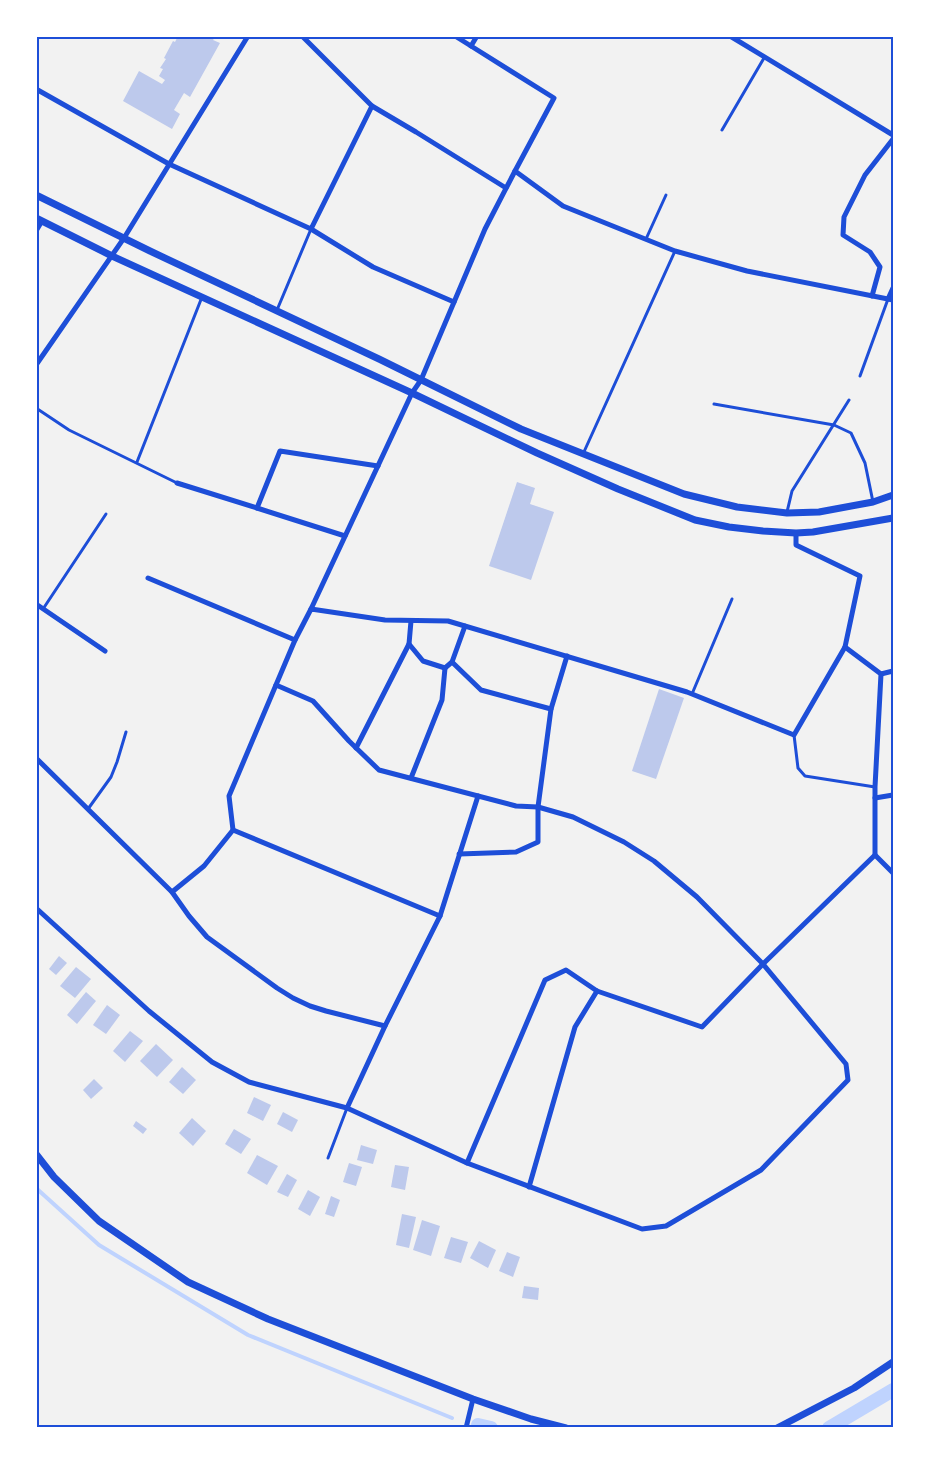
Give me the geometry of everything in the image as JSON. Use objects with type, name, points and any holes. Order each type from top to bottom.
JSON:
[{"type":"street","points":[[36,365],[124,238],[248,36]]},
{"type":"street","points":[[302,36],[372,106],[506,188]]},
{"type":"street","points":[[172,892],[204,866],[233,830],[229,796],[295,640],[412,393],[421,380],[485,229],[554,98],[455,36]]},
{"type":"street","points":[[471,46],[477,36]]},
{"type":"street","points":[[730,36],[893,137],[865,175],[844,217],[843,235],[870,252],[880,267],[872,296]]},
{"type":"street","points":[[36,89],[169,164],[312,229],[373,267],[454,302]]},
{"type":"street","points":[[312,229],[372,106]]},
{"type":"street","points":[[515,171],[563,206],[675,251],[747,271],[890,300],[893,288]]},
{"type":"street","points":[[36,195],[521,429],[684,494],[737,507],[787,513],[819,512],[873,502],[893,495]]},
{"type":"street","points":[[36,231],[39,220],[537,453],[695,520],[763,531],[813,532],[893,518]]},
{"type":"street","points":[[257,508],[280,451],[378,466]]},
{"type":"street","points":[[177,483],[345,536]]},
{"type":"street","points":[[311,609],[385,620],[448,621],[692,694],[794,735],[845,648],[860,576],[796,545],[796,532]]},
{"type":"street","points":[[148,579],[295,640]]},
{"type":"street","points":[[36,604],[105,651]]},
{"type":"street","points":[[356,748],[409,645],[411,621]]},
{"type":"street","points":[[411,778],[442,700],[445,668],[452,662],[465,626]]},
{"type":"street","points":[[409,645],[423,661],[445,668]]},
{"type":"street","points":[[845,648],[881,674],[893,671]]},
{"type":"street","points":[[459,854],[516,852],[538,842],[538,807],[551,709],[567,656]]},
{"type":"street","points":[[452,662],[481,690],[551,709]]},
{"type":"street","points":[[881,674],[875,787],[875,855],[893,873]]},
{"type":"street","points":[[36,908],[149,1011],[212,1062],[249,1082],[347,1108],[467,1163],[642,1228],[666,1226],[761,1170],[848,1080],[846,1064],[764,964],[698,897],[654,861],[624,842],[573,817],[538,807],[516,806],[379,770],[313,701],[276,684]]},
{"type":"street","points":[[36,758],[172,892],[207,937],[277,988],[310,1006],[384,1026]]},
{"type":"street","points":[[875,798],[893,795]]},
{"type":"street","points":[[347,1108],[384,1026],[440,916],[478,796]]},
{"type":"street","points":[[233,830],[440,916]]},
{"type":"street","points":[[467,1163],[545,980],[566,970],[597,992],[702,1027],[875,855]]},
{"type":"street","points":[[529,1187],[575,1027],[597,992]]},
{"type":"street","points":[[36,1154],[54,1177],[99,1221],[189,1282],[268,1319],[473,1399],[531,1419],[566,1428]]},
{"type":"street","points":[[777,1428],[854,1388],[893,1362]]},
{"type":"street","points":[[466,1428],[473,1399]]},
{"type":"lane","points":[[722,130],[765,56]]},
{"type":"lane","points":[[646,240],[666,195]]},
{"type":"lane","points":[[277,311],[312,229]]},
{"type":"lane","points":[[583,454],[675,251]]},
{"type":"lane","points":[[137,462],[202,297]]},
{"type":"lane","points":[[860,375],[890,300]]},
{"type":"lane","points":[[787,513],[792,491],[849,400]]},
{"type":"lane","points":[[714,404],[834,425],[850,433],[865,463],[873,502]]},
{"type":"lane","points":[[36,408],[69,430],[177,483]]},
{"type":"lane","points":[[43,609],[106,514]]},
{"type":"lane","points":[[692,694],[732,599]]},
{"type":"lane","points":[[88,809],[111,777],[126,732]]},
{"type":"lane","points":[[794,735],[798,768],[805,777],[875,787]]},
{"type":"lane","points":[[328,1158],[347,1108]]},
{"type":"building","points":[[178,36],[216,36],[213,40],[220,43],[190,97],[184,93],[174,110],[180,114],[172,129],[123,101],[139,71],[162,84],[165,80],[159,76],[163,69],[160,68],[173,41],[175,42]]},
{"type":"building","points":[[517,482],[535,488],[530,504],[554,512],[531,580],[489,566]]},
{"type":"building","points":[[659,689],[684,698],[656,779],[632,771]]},
{"type":"building","points":[[59,956],[67,963],[56,975],[49,969]]},
{"type":"building","points":[[76,967],[91,979],[75,998],[60,986]]},
{"type":"building","points":[[86,992],[96,1001],[77,1024],[67,1015]]},
{"type":"building","points":[[107,1005],[120,1015],[106,1034],[93,1025]]},
{"type":"building","points":[[130,1031],[143,1041],[125,1062],[113,1051]]},
{"type":"building","points":[[156,1044],[173,1060],[157,1077],[140,1061]]},
{"type":"building","points":[[182,1067],[196,1080],[183,1094],[169,1082]]},
{"type":"building","points":[[94,1079],[103,1088],[91,1099],[83,1090]]},
{"type":"building","points":[[254,1097],[271,1105],[263,1121],[247,1113]]},
{"type":"building","points":[[283,1112],[298,1120],[292,1132],[277,1124]]},
{"type":"building","points":[[192,1118],[206,1131],[193,1146],[179,1133]]},
{"type":"building","points":[[136,1121],[147,1129],[143,1134],[133,1126]]},
{"type":"building","points":[[234,1129],[251,1139],[241,1154],[225,1144]]},
{"type":"building","points":[[361,1145],[377,1150],[373,1164],[357,1160]]},
{"type":"building","points":[[257,1155],[278,1166],[267,1185],[247,1173]]},
{"type":"building","points":[[349,1163],[362,1167],[356,1186],[343,1182]]},
{"type":"building","points":[[395,1165],[409,1167],[405,1190],[391,1187]]},
{"type":"building","points":[[287,1174],[297,1180],[288,1197],[277,1192]]},
{"type":"building","points":[[308,1190],[320,1197],[310,1216],[298,1209]]},
{"type":"building","points":[[331,1196],[340,1200],[334,1217],[325,1214]]},
{"type":"building","points":[[402,1214],[416,1217],[409,1248],[396,1245]]},
{"type":"building","points":[[422,1220],[440,1226],[431,1256],[413,1250]]},
{"type":"building","points":[[451,1237],[468,1242],[461,1263],[444,1258]]},
{"type":"building","points":[[479,1241],[496,1250],[488,1268],[470,1258]]},
{"type":"building","points":[[507,1252],[520,1257],[513,1277],[499,1271]]},
{"type":"building","points":[[524,1286],[539,1288],[538,1300],[522,1298]]},
{"type":"waterway","points":[[36,1188],[99,1245],[248,1335],[452,1418]]},
{"type":"waterway","points":[[829,1428],[893,1390]]},
{"type":"waterway","points":[[478,1425],[491,1428]]}]
